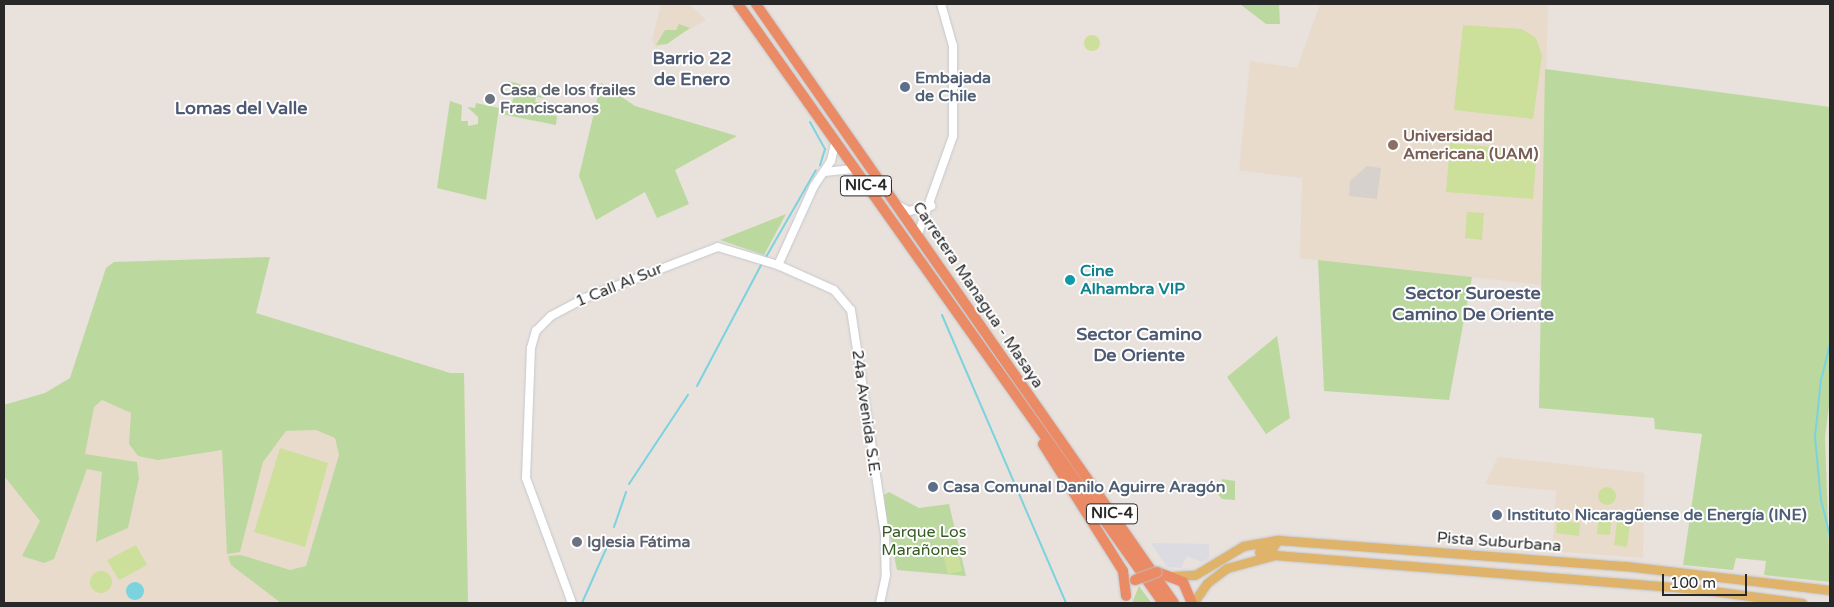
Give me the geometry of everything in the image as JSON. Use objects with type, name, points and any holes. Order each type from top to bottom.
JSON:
[{"type":"highway","name":"Carretera Managua - Masaya","points":[[738,4],[835,144],[1163,603]]},
{"type":"highway","name":"Carretera Managua - Masaya","points":[[756,4],[899,206],[1174,603]]},
{"type":"highway","points":[[1000,353],[1164,574],[1188,587],[1193,603]]},
{"type":"highway","name":"Carretera Managua - Masaya","points":[[994,368],[1111,549],[1124,574],[1126,601]]},
{"type":"highway","points":[[1126,601],[1135,580],[1164,574]]},
{"type":"main road","name":"Pista Suburbana","points":[[1164,574],[1195,575],[1243,546],[1278,540],[1626,566],[1830,590]]},
{"type":"main road","points":[[1227,568],[1272,548],[1278,540]]},
{"type":"main road","name":"Pista Suburbana","points":[[1193,603],[1207,583],[1227,568],[1257,557],[1288,556],[1698,590],[1802,603]]},
{"type":"street","points":[[918,234],[931,206],[953,136],[953,46],[941,4]]},
{"type":"street","points":[[778,265],[824,172],[835,144]]},
{"type":"street","points":[[824,172],[854,169]]},
{"type":"street","points":[[899,206],[909,211],[931,206]]},
{"type":"street","name":"24a Avenida S.E.","points":[[708,248],[728,248],[778,265],[834,290],[851,310],[884,536],[886,575],[880,603]]},
{"type":"street","name":"1 Call Al Sur","points":[[571,602],[526,478],[531,348],[536,331],[551,316],[576,302],[708,248]]},
{"type":"shaded area","points":[[661,4],[689,4],[706,20],[656,48],[652,40]]},
{"type":"shaded area","name":"Universidad Americana (UAM)","points":[[1320,4],[1548,4],[1541,285],[1300,258],[1302,178],[1239,170],[1250,61],[1297,68]]},
{"type":"shaded area","points":[[1367,166],[1381,168],[1377,199],[1349,196],[1350,181]]},
{"type":"shaded area","points":[[270,257],[256,313],[450,373],[464,373],[468,603],[4,603],[4,405],[45,393],[70,378],[106,268],[114,262]]},
{"type":"shaded area","points":[[1498,457],[1644,473],[1643,558],[1552,551],[1556,491],[1485,484]]},
{"type":"shaded area","points":[[1151,543],[1209,544],[1209,558],[1202,562],[1187,556],[1181,568],[1167,567]]},
{"type":"green space","points":[[1240,4],[1279,4],[1280,24],[1266,24]]},
{"type":"green space","points":[[679,24],[690,28],[667,44],[656,45],[665,30],[676,30]]},
{"type":"green space","points":[[1463,25],[1522,29],[1536,38],[1542,56],[1533,119],[1454,110]]},
{"type":"green space","points":[[1092,35],[1098,37],[1100,43],[1098,49],[1092,51],[1086,49],[1084,43],[1086,37]]},
{"type":"green space","points":[[1545,69],[1830,107],[1830,398],[1825,437],[1830,582],[1764,575],[1766,561],[1736,558],[1733,570],[1683,565],[1702,434],[1655,429],[1654,418],[1539,408]]},
{"type":"green space","points":[[507,81],[517,83],[544,98],[536,97],[535,102],[543,103],[543,114],[557,116],[556,125],[501,114],[501,110],[510,111],[516,87]]},
{"type":"green space","points":[[601,83],[635,106],[737,136],[675,170],[689,204],[657,218],[645,192],[596,220],[579,176]]},
{"type":"green space","points":[[450,101],[462,105],[461,121],[468,121],[468,126],[478,124],[478,117],[467,107],[475,108],[476,103],[499,108],[486,200],[437,188]]},
{"type":"green space","points":[[1450,143],[1537,151],[1533,199],[1446,192]]},
{"type":"green space","points":[[1467,212],[1484,213],[1482,240],[1465,238]]},
{"type":"green space","points":[[786,214],[764,255],[720,240]]},
{"type":"green space","points":[[270,257],[256,313],[450,373],[464,373],[468,603],[281,603],[231,565],[228,556],[241,555],[290,570],[306,566],[339,455],[335,438],[316,430],[286,431],[263,462],[240,552],[227,554],[222,450],[158,460],[138,456],[129,444],[131,413],[102,400],[94,407],[85,454],[137,462],[139,478],[128,528],[96,542],[102,472],[87,469],[54,559],[44,563],[22,556],[40,521],[4,476],[4,405],[45,393],[70,378],[106,268],[114,262]]},
{"type":"green space","points":[[1318,260],[1472,277],[1449,400],[1324,391]]},
{"type":"green space","points":[[1277,336],[1290,418],[1266,434],[1227,377]]},
{"type":"green space","points":[[280,448],[328,463],[305,547],[254,532]]},
{"type":"green space","points":[[1222,479],[1235,481],[1235,500],[1222,499],[1209,483],[1221,484]]},
{"type":"green space","points":[[1603,487],[1611,487],[1616,492],[1614,503],[1603,505],[1598,500],[1598,492]]},
{"type":"green space","name":"Parque Los Marañones","points":[[889,492],[919,508],[949,504],[966,576],[897,570],[885,512],[884,495]]},
{"type":"green space","points":[[1599,511],[1612,512],[1610,535],[1597,534]]},
{"type":"green space","points":[[1557,521],[1580,523],[1579,536],[1556,533]]},
{"type":"green space","points":[[1617,522],[1630,523],[1627,547],[1614,545]]},
{"type":"green space","points":[[136,545],[147,565],[119,580],[107,560]]},
{"type":"green space","points":[[956,547],[962,571],[948,574],[942,550]]},
{"type":"green space","points":[[101,571],[111,578],[112,582],[105,592],[101,593],[91,586],[90,582],[97,572]]},
{"type":"green space","points":[[1139,586],[1150,601],[1152,603],[1132,603]]},
{"type":"water","points":[[131,582],[139,582],[144,587],[142,598],[131,600],[126,595],[126,587]]},
{"type":"waterway","points":[[810,122],[825,149],[820,165]]},
{"type":"waterway","points":[[766,257],[816,170]]},
{"type":"waterway","points":[[697,386],[761,265]]},
{"type":"waterway","points":[[942,315],[1066,603]]},
{"type":"waterway","points":[[1830,344],[1821,379],[1815,437],[1821,500],[1830,536]]},
{"type":"waterway","points":[[629,484],[688,395]]},
{"type":"waterway","points":[[614,527],[626,492]]},
{"type":"waterway","points":[[582,603],[610,540]]},
{"type":"place","name":"Embajada de Chile","points":[[905,87]]},
{"type":"place","name":"Casa de los frailes Franciscanos","points":[[490,99]]},
{"type":"place","name":"Universidad Americana (UAM)","points":[[1393,145]]},
{"type":"place","name":"Cine Alhambra VIP","points":[[1070,280]]},
{"type":"place","name":"Casa Comunal Danilo Aguirre Aragón","points":[[933,487]]},
{"type":"place","name":"Instituto Nicaragüense de Energía (INE)","points":[[1497,515]]},
{"type":"place","name":"Iglesia Fátima","points":[[577,542]]},
{"type":"district","name":"Barrio 22 de Enero","points":[[692,69]]},
{"type":"district","name":"Lomas del Valle","points":[[241,108]]},
{"type":"district","name":"Sector Suroeste Camino De Oriente","points":[[1473,304]]},
{"type":"district","name":"Sector Camino De Oriente","points":[[1139,345]]}]
